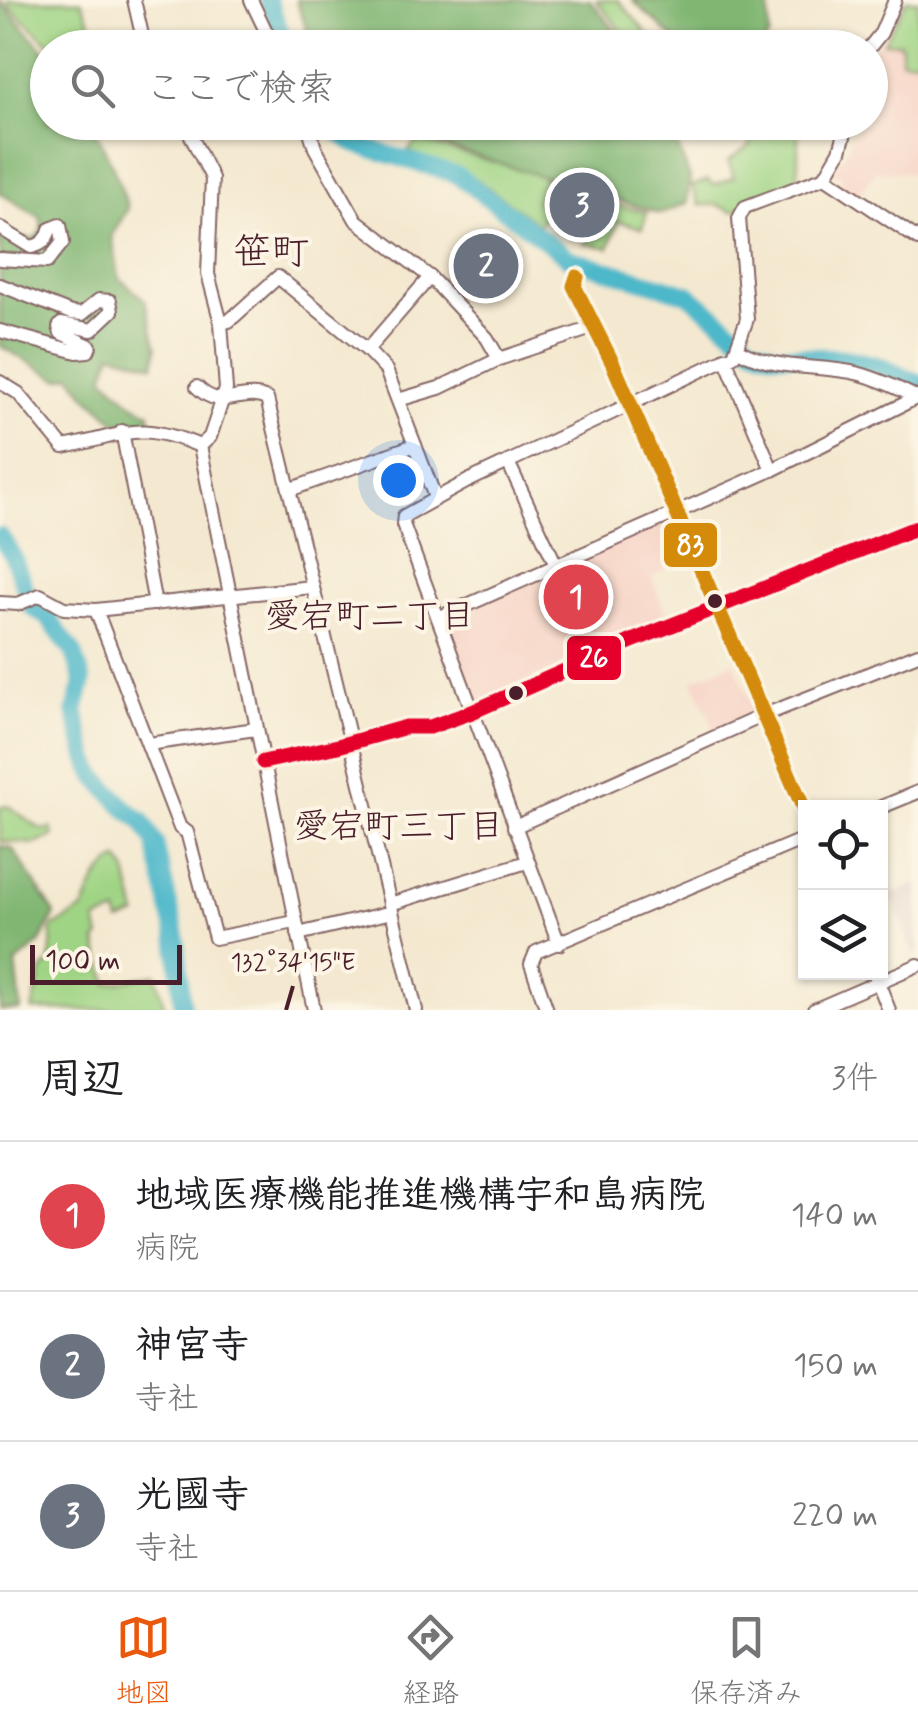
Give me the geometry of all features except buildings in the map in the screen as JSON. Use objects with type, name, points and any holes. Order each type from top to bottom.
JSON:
[{"type":"street","points":[[134,0],[142,30]]},
{"type":"street","points":[[251,0],[265,30]]},
{"type":"street","points":[[883,30],[895,0]]},
{"type":"street","points":[[193,140],[212,178],[208,274],[220,323],[226,389],[210,437],[200,446]]},
{"type":"street","points":[[313,140],[356,220],[430,277],[487,338],[499,359]]},
{"type":"street","points":[[559,944],[403,524],[404,516],[725,358],[740,343],[747,319],[739,218],[746,207],[825,177],[843,140]]},
{"type":"street","points":[[825,177],[918,240]]},
{"type":"street","points":[[0,228],[31,247],[40,246],[50,229],[60,225],[63,242],[46,262],[0,260]]},
{"type":"street","points":[[220,323],[229,321],[278,277],[386,370],[435,498]]},
{"type":"street","points":[[367,350],[430,277]]},
{"type":"street","points":[[577,278],[574,286],[630,404],[673,512],[800,800]]},
{"type":"street","points":[[0,285],[72,313],[82,314],[99,300],[110,301],[112,310],[92,330],[61,324],[59,327],[61,332],[90,346],[88,351],[77,352],[0,331]]},
{"type":"street","points":[[398,400],[439,388],[499,359],[595,327]]},
{"type":"street","points":[[740,343],[760,362],[861,374],[918,397]]},
{"type":"street","points":[[725,358],[772,470]]},
{"type":"street","points":[[0,382],[18,392],[63,447],[122,431],[151,430],[200,446]]},
{"type":"street","points":[[198,386],[206,396],[222,400],[258,395],[267,399],[416,1010]]},
{"type":"street","points":[[438,618],[772,470],[918,397]]},
{"type":"street","points":[[122,431],[155,604]]},
{"type":"street","points":[[200,446],[314,1010]]},
{"type":"street","points":[[289,490],[415,446]]},
{"type":"street","points":[[508,462],[556,565]]},
{"type":"street","points":[[263,762],[406,727],[430,727],[472,712],[716,607],[918,527]]},
{"type":"street","points":[[0,603],[18,604],[40,595],[64,608],[96,610],[312,587]]},
{"type":"street","points":[[96,610],[180,828],[187,832],[215,938],[297,928],[391,908],[527,862]]},
{"type":"street","points":[[514,827],[762,716],[918,654]]},
{"type":"street","points":[[148,744],[256,729]]},
{"type":"street","points":[[888,804],[918,792]]},
{"type":"street","points":[[546,1010],[531,964],[536,952],[798,841]]},
{"type":"street","points":[[888,975],[918,966]]},
{"type":"street","points":[[814,1010],[872,980]]},
{"type":"street","points":[[877,980],[889,1010]]},
{"type":"shaded area","points":[[901,0],[918,0],[918,174],[876,171],[858,195],[840,183],[843,177],[833,172],[851,140],[888,140],[887,30]]},
{"type":"shaded area","points":[[661,522],[674,526],[684,549],[663,558],[666,570],[652,577],[669,621],[477,703],[445,618]]},
{"type":"shaded area","points":[[734,662],[756,713],[715,731],[693,680]]},
{"type":"shaded area","points":[[918,884],[918,953],[914,955],[890,894]]},
{"type":"green space","points":[[0,0],[30,34],[30,140],[100,140],[128,208],[112,236],[119,278],[145,300],[157,348],[154,365],[112,353],[104,377],[132,403],[150,413],[150,427],[125,427],[86,395],[71,375],[59,379],[0,346],[0,235],[33,239],[41,232],[41,218],[0,193]]},
{"type":"green space","points":[[8,0],[81,0],[94,30],[35,30],[8,5]]},
{"type":"green space","points":[[296,0],[590,0],[615,30],[307,30]]},
{"type":"green space","points":[[596,0],[618,0],[644,30],[621,30]]},
{"type":"green space","points":[[632,0],[769,0],[769,30],[665,30]]},
{"type":"green space","points":[[907,0],[918,0],[918,60],[901,60],[901,43],[888,42],[888,35]]},
{"type":"green space","points":[[426,140],[675,140],[690,178],[687,203],[661,214]]},
{"type":"green space","points":[[748,140],[798,140],[798,183],[733,211],[717,205],[699,205],[692,186],[708,180],[714,186],[734,177],[728,161],[751,145]]},
{"type":"green space","points":[[417,141],[542,175],[544,181],[536,202],[548,208],[539,225],[478,180],[408,151]]},
{"type":"green space","points":[[606,202],[647,213],[642,228],[618,221],[609,248],[584,243],[593,218],[598,218]]},
{"type":"green space","points":[[8,806],[42,830],[51,828],[54,836],[35,844],[0,841],[0,807]]},
{"type":"green space","points":[[0,846],[12,848],[55,914],[40,943],[16,963],[21,1010],[0,1010]]},
{"type":"green space","points":[[119,859],[127,872],[137,915],[120,922],[117,913],[96,920],[100,937],[96,941],[108,984],[156,974],[165,1010],[32,1010],[42,971],[50,963],[52,928],[84,909],[101,874]]},
{"type":"waterway","points":[[268,0],[280,30]]},
{"type":"waterway","points":[[349,140],[457,175],[570,259],[688,294],[752,346],[774,354],[846,358],[877,365],[918,383]]},
{"type":"waterway","points":[[0,536],[12,554],[32,607],[48,618],[74,653],[83,682],[75,711],[96,777],[142,821],[155,843],[176,935],[183,1010]]},
{"type":"transit line","name":"83","points":[[577,277],[574,286],[613,364],[800,800]]},
{"type":"transit line","name":"26","points":[[263,762],[406,727],[430,727],[472,712],[632,641],[918,527]]},
{"type":"place","name":"光國寺","points":[[582,205]]},
{"type":"place","name":"神宮寺","points":[[486,266]]},
{"type":"place","name":"地域医療機能推進機構宇和島病院","points":[[576,597]]},
{"type":"district","name":"笹町","points":[[271,251]]},
{"type":"district","name":"愛宕町二丁目","points":[[370,615]]},
{"type":"district","name":"愛宕町三丁目","points":[[399,825]]}]
